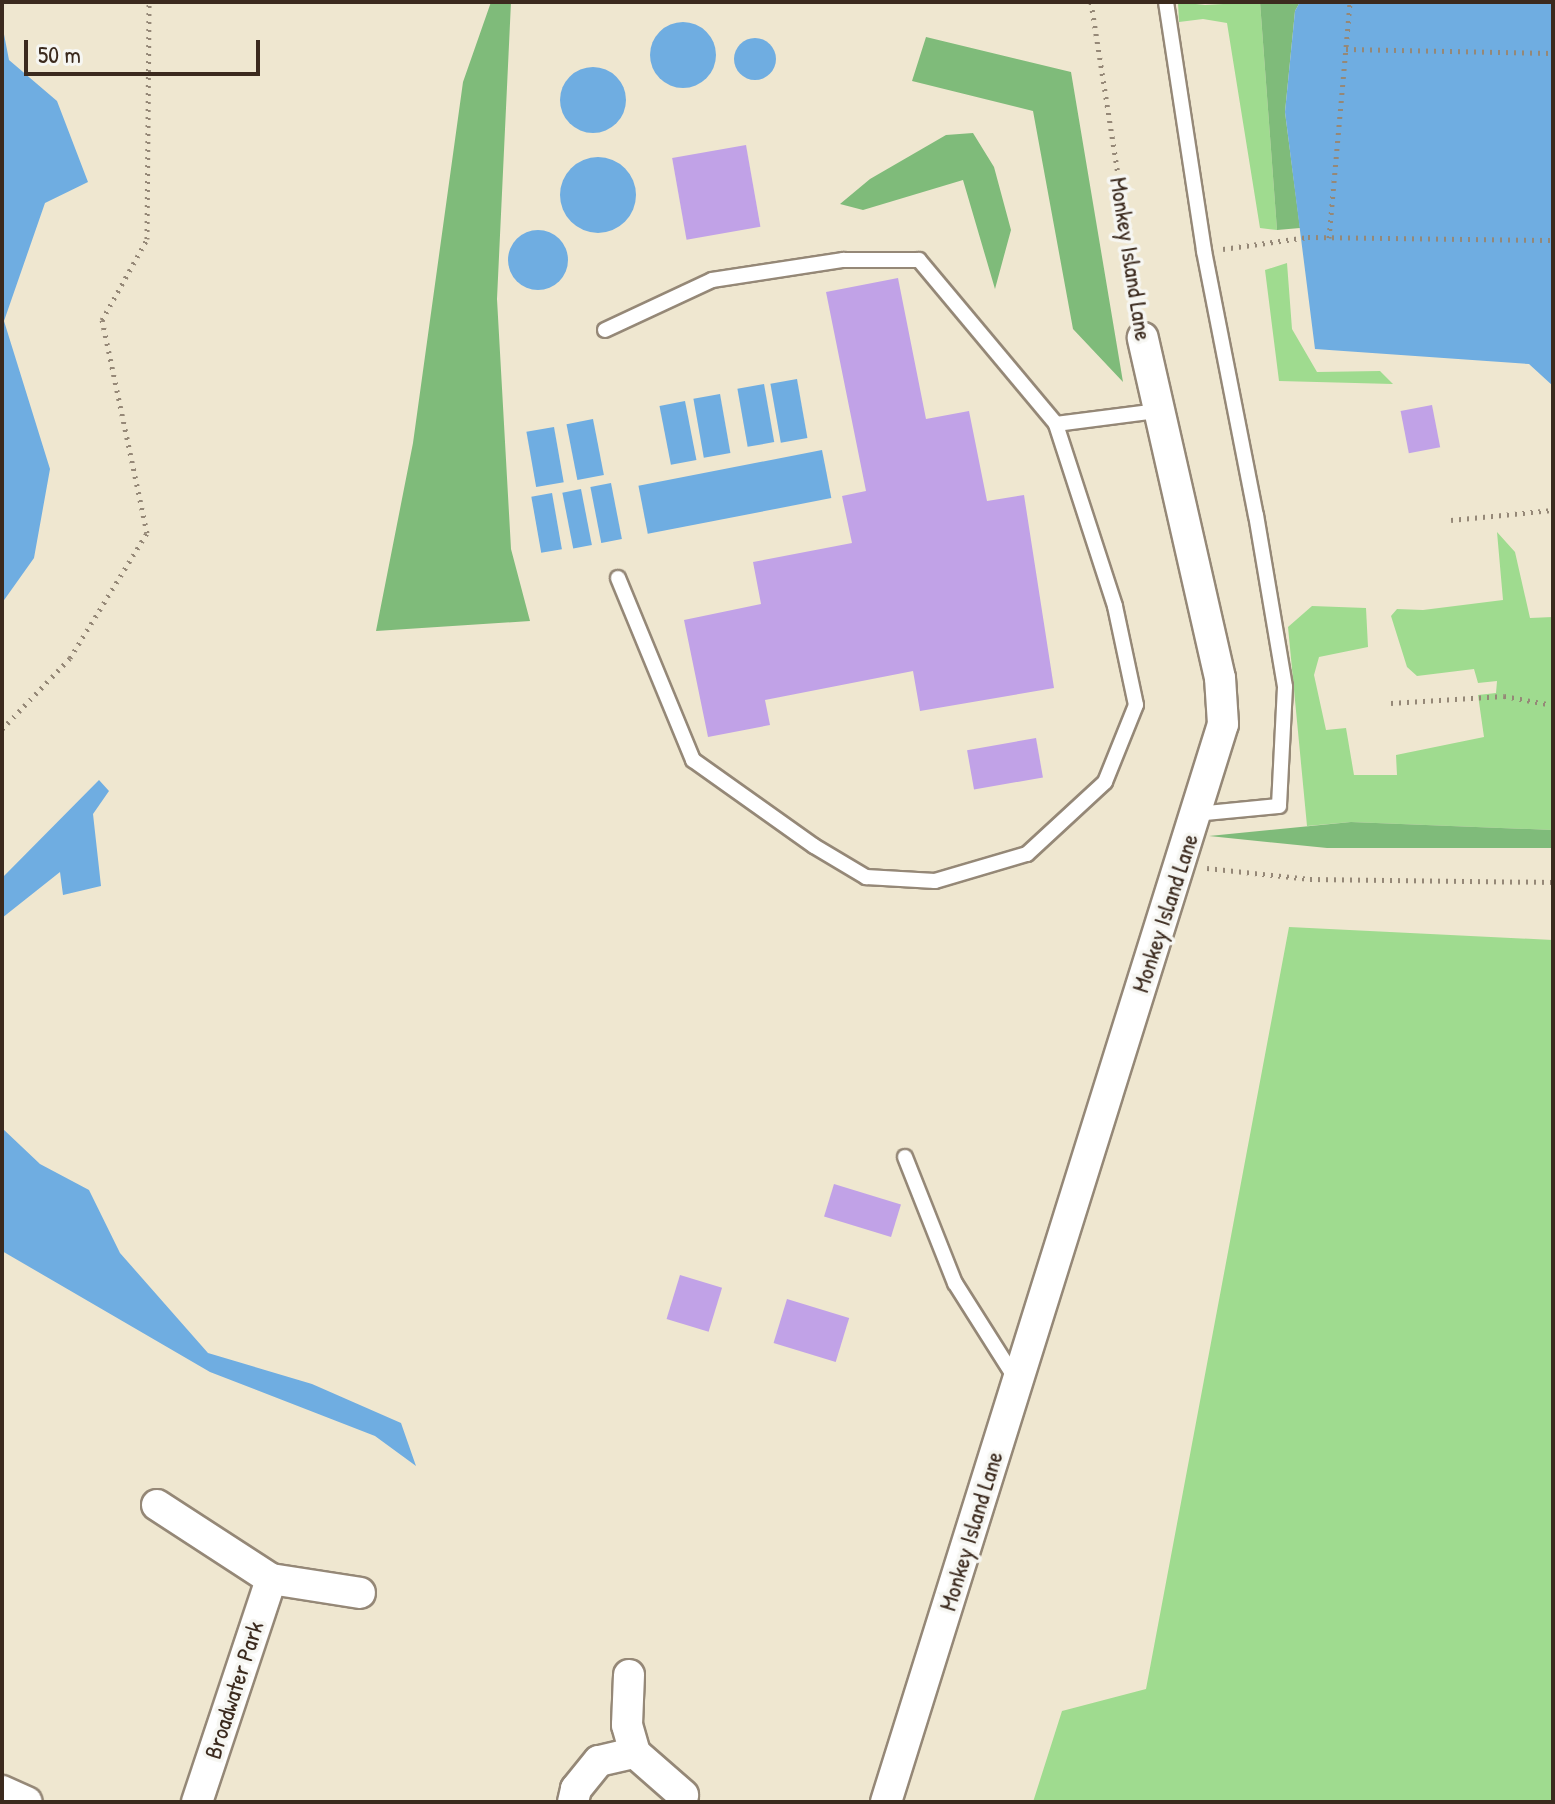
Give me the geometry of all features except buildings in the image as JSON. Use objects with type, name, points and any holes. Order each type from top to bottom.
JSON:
[{"type":"street","name":"Monkey Island Lane","points":[[886,1802],[1223,724],[1220,678],[1143,338]]},
{"type":"street","points":[[157,1505],[271,1579],[360,1593]]},
{"type":"street","name":"Broadwater Park","points":[[197,1802],[271,1579]]},
{"type":"street","points":[[629,1675],[627,1725],[635,1753],[683,1795]]},
{"type":"street","points":[[573,1802],[576,1789],[599,1761],[635,1753]]},
{"type":"street","points":[[2,1791],[27,1802]]},
{"type":"lane","points":[[1166,2],[1204,251],[1285,687],[1279,806],[1196,814]]},
{"type":"lane","points":[[605,330],[712,280],[843,260],[919,260],[1056,424],[1115,606],[1136,705],[1105,782],[1027,854],[935,881],[866,877],[814,846],[693,760],[618,578]]},
{"type":"lane","points":[[1056,424],[1158,411]]},
{"type":"lane","points":[[905,1157],[955,1283],[1018,1382]]},
{"type":"path","points":[[2,729],[70,658],[147,533],[102,320],[147,239],[149,2]]},
{"type":"path","name":"Monkey Island Lane","points":[[1091,2],[1143,338]]},
{"type":"path","points":[[1329,238],[1350,2]]},
{"type":"path","points":[[1346,49],[1553,53]]},
{"type":"path","points":[[1204,251],[1308,237],[1553,240]]},
{"type":"path","points":[[1451,520],[1553,510]]},
{"type":"path","points":[[1391,703],[1504,696],[1553,705]]},
{"type":"path","points":[[1180,865],[1310,879],[1553,882]]},
{"type":"green space","points":[[491,2],[511,2],[497,299],[511,549],[530,621],[376,631],[413,443],[463,82]]},
{"type":"green space","points":[[1178,2],[1205,5],[1260,2],[1277,230],[1260,228],[1227,23],[1203,19],[1179,22]]},
{"type":"green space","points":[[1260,2],[1300,2],[1295,11],[1285,112],[1300,228],[1277,230]]},
{"type":"green space","points":[[926,37],[1071,72],[1123,382],[1073,329],[1033,111],[912,81]]},
{"type":"green space","points":[[973,133],[994,167],[1011,230],[995,289],[963,180],[863,210],[840,204],[870,179],[946,135]]},
{"type":"green space","points":[[1287,263],[1292,329],[1317,372],[1380,371],[1393,384],[1279,381],[1265,270]]},
{"type":"green space","points":[[1497,532],[1515,552],[1530,618],[1553,617],[1553,830],[1351,822],[1307,826],[1288,627],[1312,606],[1366,608],[1368,647],[1319,657],[1314,675],[1326,730],[1346,728],[1354,775],[1397,775],[1396,755],[1484,737],[1478,695],[1496,693],[1497,681],[1478,683],[1474,669],[1417,676],[1407,667],[1391,616],[1397,609],[1423,610],[1503,600]]},
{"type":"green space","points":[[1351,822],[1553,830],[1553,848],[1327,848],[1209,836]]},
{"type":"green space","points":[[1289,927],[1553,940],[1553,1802],[1033,1802],[1062,1711],[1146,1689]]},
{"type":"water","points":[[1300,2],[1553,2],[1553,386],[1529,364],[1315,349],[1285,112],[1295,11]]},
{"type":"water","points":[[683,22],[696,25],[706,32],[713,42],[716,55],[713,68],[706,78],[696,85],[683,88],[670,85],[660,78],[653,68],[650,55],[653,42],[660,32],[670,25]]},
{"type":"water","points":[[2,24],[9,60],[57,101],[88,182],[45,203],[4,321],[50,469],[34,558],[2,603]]},
{"type":"water","points":[[755,38],[770,44],[776,59],[770,74],[755,80],[740,74],[734,59],[740,44]]},
{"type":"water","points":[[593,67],[606,70],[616,77],[623,87],[626,100],[623,113],[616,123],[606,130],[593,133],[580,130],[570,123],[563,113],[560,100],[563,87],[570,77],[580,70]]},
{"type":"water","points":[[598,157],[612,160],[625,168],[633,181],[636,195],[633,209],[625,222],[612,230],[598,233],[584,230],[571,222],[563,209],[560,195],[563,181],[571,168],[584,160]]},
{"type":"water","points":[[538,230],[559,239],[568,260],[559,281],[538,290],[517,281],[508,260],[517,239]]},
{"type":"water","points":[[797,379],[807,438],[781,443],[770,384]]},
{"type":"water","points":[[764,384],[774,442],[748,447],[737,389]]},
{"type":"water","points":[[720,394],[730,453],[704,458],[693,399]]},
{"type":"water","points":[[685,401],[696,460],[671,465],[659,406]]},
{"type":"water","points":[[593,419],[604,475],[577,480],[566,424]]},
{"type":"water","points":[[554,427],[564,482],[536,487],[526,432]]},
{"type":"water","points":[[822,450],[831,498],[648,534],[638,486]]},
{"type":"water","points":[[611,483],[622,539],[601,543],[590,487]]},
{"type":"water","points":[[581,489],[592,545],[573,549],[562,493]]},
{"type":"water","points":[[552,493],[562,549],[541,553],[531,497]]},
{"type":"water","points":[[99,780],[109,791],[93,814],[101,886],[63,895],[60,872],[2,918],[2,878]]},
{"type":"water","points":[[2,1128],[40,1164],[89,1190],[120,1253],[208,1353],[312,1384],[401,1423],[416,1466],[375,1436],[210,1372],[2,1251]]}]
